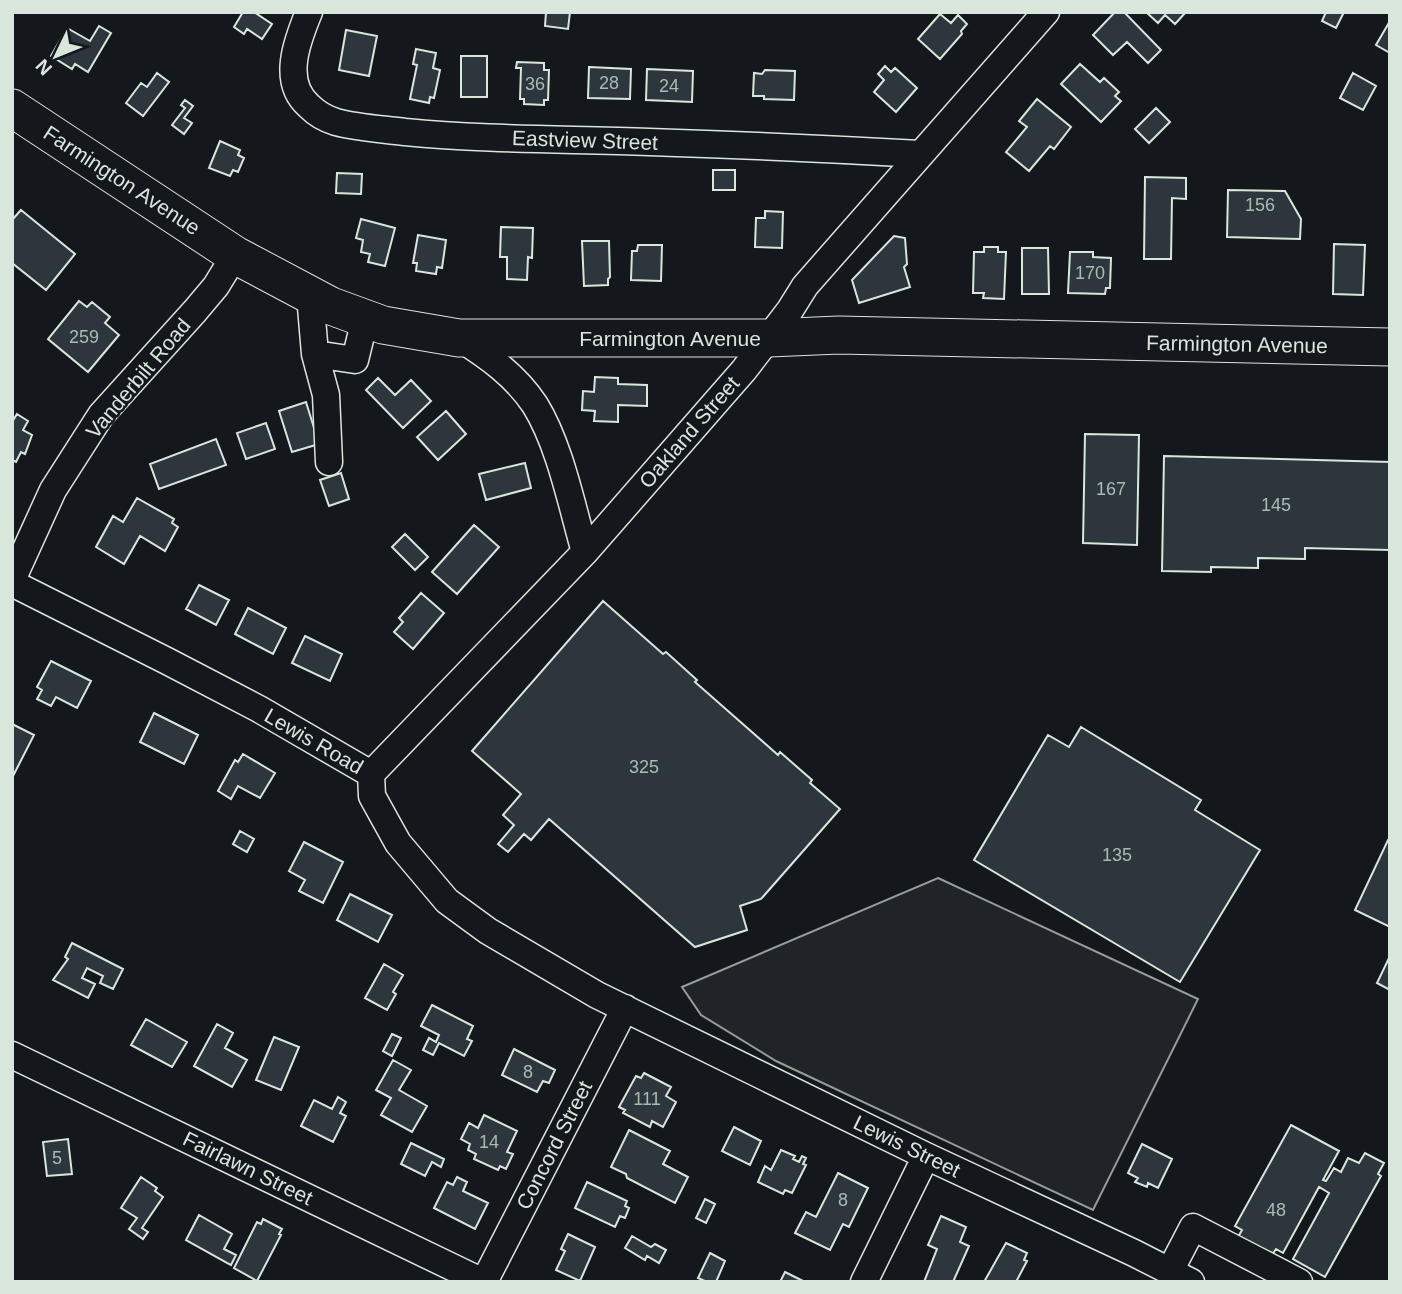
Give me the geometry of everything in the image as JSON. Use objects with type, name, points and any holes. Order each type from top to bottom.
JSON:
[{"type":"highway","name":"Farmington Avenue","points":[[12,108],[235,255],[331,306],[383,326],[459,338],[769,338],[839,335],[1390,347]]},
{"type":"street","name":"Eastview Street","points":[[309,12],[297,39],[294,58],[295,85],[299,96],[308,106],[334,122],[445,136],[920,154]]},
{"type":"street","name":"Oakland Street","points":[[371,774],[585,552],[744,370],[805,286],[1046,12]]},
{"type":"street","name":"Vanderbilt Road","points":[[12,582],[53,490],[100,415],[195,311],[216,286],[235,255]]},
{"type":"street","points":[[310,295],[315,354],[326,395],[329,462]]},
{"type":"street","points":[[315,354],[355,360],[365,319]]},
{"type":"street","points":[[459,338],[494,360],[535,405],[556,453],[585,552]]},
{"type":"street","name":"Lewis Road","points":[[12,582],[258,709],[371,774],[372,796],[398,843],[447,901],[488,931],[625,1008]]},
{"type":"street","name":"Lewis Street","points":[[625,1008],[926,1156],[1181,1276]]},
{"type":"street","name":"Concord Street","points":[[484,1282],[625,1008]]},
{"type":"street","name":"Fairlawn Street","points":[[12,1055],[484,1282]]},
{"type":"street","points":[[864,1282],[926,1156]]},
{"type":"street","points":[[1181,1276],[1193,1227],[1299,1282]]},
{"type":"shaded area","points":[[938,878],[1198,999],[1093,1210],[776,1061],[701,1015],[682,987]]},
{"type":"building","points":[[243,12],[254,12],[272,24],[262,39],[247,29],[244,34],[234,27]]},
{"type":"building","points":[[546,12],[570,12],[568,29],[545,26]]},
{"type":"building","points":[[1115,12],[1124,12],[1161,50],[1148,63],[1127,42],[1113,55],[1093,35]]},
{"type":"building","points":[[1146,12],[1186,12],[1175,24],[1165,15],[1158,23]]},
{"type":"building","points":[[1326,12],[1344,12],[1336,28],[1322,21]]},
{"type":"building","points":[[940,14],[951,23],[958,15],[967,24],[961,31],[962,34],[940,59],[918,39]]},
{"type":"building","points":[[1390,21],[1390,53],[1376,45]]},
{"type":"building","points":[[99,26],[111,33],[88,72],[75,64],[72,69],[51,56],[67,28],[90,41]]},
{"type":"building","points":[[346,30],[377,36],[369,76],[339,70]]},
{"type":"building","points":[[416,49],[436,53],[433,68],[440,70],[434,98],[430,97],[429,103],[410,99],[417,65],[413,64]]},
{"type":"building","points":[[461,56],[487,56],[487,97],[461,97]]},
{"type":"building","points":[[517,62],[544,63],[544,70],[549,70],[548,100],[544,100],[544,105],[524,104],[524,99],[520,99],[521,68],[516,68]]},
{"type":"building","points":[[1080,64],[1100,82],[1104,78],[1119,92],[1115,96],[1121,101],[1101,122],[1061,84]]},
{"type":"building","points":[[885,66],[891,72],[895,68],[917,88],[896,112],[874,92],[884,80],[878,74]]},
{"type":"building","points":[[589,67],[631,69],[630,99],[588,98]]},
{"type":"building","points":[[647,69],[693,71],[692,102],[646,100]]},
{"type":"building","points":[[765,70],[795,71],[794,100],[753,96],[754,73],[762,74]]},
{"type":"building","points":[[157,73],[169,82],[143,116],[126,103],[141,83],[147,87]]},
{"type":"building","points":[[1353,73],[1376,86],[1363,110],[1340,98]]},
{"type":"building","points":[[1037,99],[1071,127],[1054,149],[1050,146],[1029,171],[1006,152],[1027,127],[1019,121]]},
{"type":"building","points":[[185,100],[193,106],[184,118],[192,123],[184,134],[172,125],[185,108],[181,105]]},
{"type":"building","points":[[1156,108],[1170,122],[1149,143],[1135,129]]},
{"type":"building","points":[[220,141],[240,150],[238,155],[244,158],[238,172],[233,170],[230,176],[209,168]]},
{"type":"building","points":[[713,170],[735,170],[735,190],[713,190]]},
{"type":"building","points":[[337,173],[362,174],[361,194],[336,193]]},
{"type":"building","points":[[1145,177],[1186,178],[1186,199],[1172,198],[1171,259],[1144,259]]},
{"type":"building","points":[[1228,190],[1285,191],[1301,219],[1300,239],[1227,237]]},
{"type":"building","points":[[21,210],[75,254],[46,290],[12,263],[12,220]]},
{"type":"building","points":[[765,211],[783,212],[782,248],[755,247],[756,218],[765,218]]},
{"type":"building","points":[[361,219],[395,228],[385,266],[368,262],[370,254],[361,252],[363,240],[356,238]]},
{"type":"building","points":[[501,227],[533,228],[532,258],[528,257],[527,280],[507,279],[507,257],[500,257]]},
{"type":"building","points":[[418,235],[446,240],[442,268],[437,267],[436,274],[416,271],[417,263],[413,263]]},
{"type":"building","points":[[894,236],[905,238],[907,264],[904,267],[910,287],[859,303],[852,280]]},
{"type":"building","points":[[582,241],[609,241],[608,285],[584,286]]},
{"type":"building","points":[[1334,244],[1365,245],[1363,295],[1333,294]]},
{"type":"building","points":[[638,245],[662,245],[661,281],[631,280],[632,251],[637,251]]},
{"type":"building","points":[[984,247],[998,247],[998,252],[1006,252],[1004,299],[983,298],[984,293],[973,293],[974,252],[984,252]]},
{"type":"building","points":[[1022,248],[1048,248],[1049,294],[1022,294]]},
{"type":"building","points":[[1070,252],[1093,252],[1093,257],[1111,258],[1110,288],[1106,288],[1105,294],[1068,293]]},
{"type":"building","points":[[79,301],[87,307],[92,302],[110,317],[105,323],[119,335],[88,372],[48,339]]},
{"type":"building","points":[[595,377],[618,378],[618,384],[647,385],[647,406],[618,405],[618,422],[594,421],[595,411],[582,410],[583,391],[594,392]]},
{"type":"building","points":[[378,378],[395,395],[411,380],[431,401],[403,428],[366,390]]},
{"type":"building","points":[[306,402],[319,444],[292,452],[279,411]]},
{"type":"building","points":[[446,411],[466,434],[438,460],[417,437]]},
{"type":"building","points":[[17,414],[28,421],[23,430],[32,435],[25,454],[21,452],[16,462],[12,460],[12,422]]},
{"type":"building","points":[[266,423],[275,449],[246,459],[237,433]]},
{"type":"building","points":[[1085,434],[1139,435],[1137,545],[1083,543]]},
{"type":"building","points":[[216,439],[226,465],[159,489],[150,464]]},
{"type":"building","points":[[1164,456],[1390,462],[1390,550],[1305,548],[1305,559],[1258,558],[1258,568],[1211,567],[1211,572],[1162,571]]},
{"type":"building","points":[[525,463],[531,488],[486,500],[479,474]]},
{"type":"building","points":[[341,473],[349,499],[329,506],[320,480]]},
{"type":"building","points":[[137,498],[174,519],[172,523],[178,527],[165,551],[140,536],[124,564],[96,547],[113,516],[123,522]]},
{"type":"building","points":[[474,525],[499,547],[457,594],[432,572]]},
{"type":"building","points":[[405,534],[428,557],[415,570],[392,547]]},
{"type":"building","points":[[199,585],[229,600],[216,625],[186,609]]},
{"type":"building","points":[[421,593],[444,613],[413,649],[394,632],[403,622],[399,618]]},
{"type":"building","points":[[603,601],[663,654],[666,652],[697,680],[695,682],[778,755],[780,752],[812,780],[810,783],[840,809],[761,899],[740,906],[747,930],[695,947],[549,819],[531,840],[524,834],[508,852],[498,844],[514,825],[503,815],[521,794],[472,751]]},
{"type":"building","points":[[248,608],[286,628],[273,654],[235,634]]},
{"type":"building","points":[[305,636],[342,654],[330,681],[292,663]]},
{"type":"building","points":[[51,661],[91,681],[77,708],[56,697],[51,706],[37,699],[42,690],[37,687]]},
{"type":"building","points":[[154,713],[198,735],[184,764],[140,742]]},
{"type":"building","points":[[12,724],[34,735],[12,778]]},
{"type":"building","points":[[1081,727],[1201,800],[1195,810],[1260,850],[1180,982],[974,860],[1048,735],[1069,747]]},
{"type":"building","points":[[243,754],[275,773],[260,798],[238,786],[231,799],[218,791],[235,760],[238,762]]},
{"type":"building","points":[[240,831],[254,839],[247,852],[233,844]]},
{"type":"building","points":[[1388,840],[1390,841],[1390,927],[1355,910]]},
{"type":"building","points":[[304,842],[343,862],[323,903],[299,891],[305,880],[289,871]]},
{"type":"building","points":[[350,894],[392,915],[378,942],[337,920]]},
{"type":"building","points":[[72,943],[123,969],[113,989],[100,983],[103,976],[87,968],[82,978],[95,984],[88,998],[53,980],[68,959],[65,957]]},
{"type":"building","points":[[1390,956],[1390,990],[1377,983]]},
{"type":"building","points":[[384,964],[403,975],[387,1010],[365,998]]},
{"type":"building","points":[[432,1005],[473,1026],[467,1039],[472,1041],[464,1056],[439,1043],[433,1055],[423,1050],[429,1038],[436,1042],[439,1035],[421,1026]]},
{"type":"building","points":[[146,1019],[187,1042],[172,1067],[131,1045]]},
{"type":"building","points":[[217,1024],[233,1033],[225,1048],[247,1060],[232,1087],[194,1066]]},
{"type":"building","points":[[392,1034],[401,1038],[392,1056],[383,1051]]},
{"type":"building","points":[[274,1037],[299,1047],[281,1090],[256,1080]]},
{"type":"building","points":[[514,1049],[555,1070],[549,1083],[543,1081],[537,1092],[502,1075]]},
{"type":"building","points":[[393,1060],[411,1070],[399,1090],[427,1106],[412,1132],[381,1115],[391,1098],[376,1090]]},
{"type":"building","points":[[644,1073],[671,1087],[666,1096],[676,1102],[663,1127],[652,1121],[650,1127],[623,1113],[625,1110],[619,1107],[636,1076],[641,1078]]},
{"type":"building","points":[[338,1097],[346,1102],[340,1113],[346,1116],[333,1142],[301,1126],[314,1100],[332,1109]]},
{"type":"building","points":[[484,1115],[517,1131],[507,1152],[513,1154],[506,1169],[500,1166],[498,1170],[474,1159],[476,1154],[468,1150],[470,1144],[461,1139],[469,1123],[478,1128]]},
{"type":"building","points":[[1291,1125],[1339,1151],[1323,1180],[1326,1181],[1334,1168],[1341,1172],[1348,1158],[1359,1163],[1365,1153],[1384,1163],[1378,1174],[1381,1176],[1325,1277],[1293,1259],[1329,1193],[1319,1187],[1283,1253],[1276,1249],[1272,1255],[1238,1237],[1242,1230],[1235,1226]]},
{"type":"building","points":[[734,1127],[761,1141],[750,1165],[722,1151]]},
{"type":"building","points":[[629,1130],[670,1151],[663,1164],[688,1177],[675,1203],[611,1167]]},
{"type":"building","points":[[68,1139],[72,1174],[47,1176],[43,1142]]},
{"type":"building","points":[[411,1143],[444,1159],[441,1167],[432,1162],[425,1176],[401,1164]]},
{"type":"building","points":[[1142,1144],[1172,1159],[1158,1188],[1148,1183],[1147,1187],[1135,1182],[1138,1178],[1128,1173]]},
{"type":"building","points":[[781,1150],[795,1156],[793,1159],[799,1162],[802,1156],[806,1158],[803,1164],[806,1165],[792,1193],[785,1190],[783,1194],[758,1182],[765,1166],[771,1170]]},
{"type":"building","points":[[838,1173],[868,1188],[849,1227],[843,1224],[830,1250],[795,1233],[806,1212],[816,1217]]},
{"type":"building","points":[[141,1177],[157,1188],[155,1191],[163,1197],[142,1228],[148,1232],[143,1239],[129,1229],[137,1218],[121,1208]]},
{"type":"building","points":[[457,1177],[467,1182],[463,1191],[488,1203],[475,1229],[434,1208],[447,1182],[453,1185]]},
{"type":"building","points":[[587,1182],[627,1201],[625,1206],[629,1208],[625,1218],[620,1216],[615,1227],[575,1208]]},
{"type":"building","points":[[705,1199],[715,1204],[706,1223],[696,1218]]},
{"type":"building","points":[[199,1215],[232,1234],[224,1249],[236,1255],[231,1265],[186,1240]]},
{"type":"building","points":[[941,1216],[966,1227],[960,1242],[969,1246],[953,1282],[924,1282],[937,1249],[928,1245]]},
{"type":"building","points":[[263,1219],[282,1229],[257,1281],[234,1268],[257,1222],[261,1224]]},
{"type":"building","points":[[568,1234],[595,1247],[580,1281],[556,1270],[565,1251],[561,1249]]},
{"type":"building","points":[[632,1236],[651,1247],[655,1244],[666,1250],[659,1263],[647,1256],[645,1260],[625,1248]]},
{"type":"building","points":[[1006,1243],[1027,1253],[1024,1260],[1027,1261],[1016,1282],[984,1282]]},
{"type":"building","points":[[710,1253],[725,1261],[716,1282],[698,1278]]},
{"type":"building","points":[[785,1272],[805,1282],[780,1282]]}]
